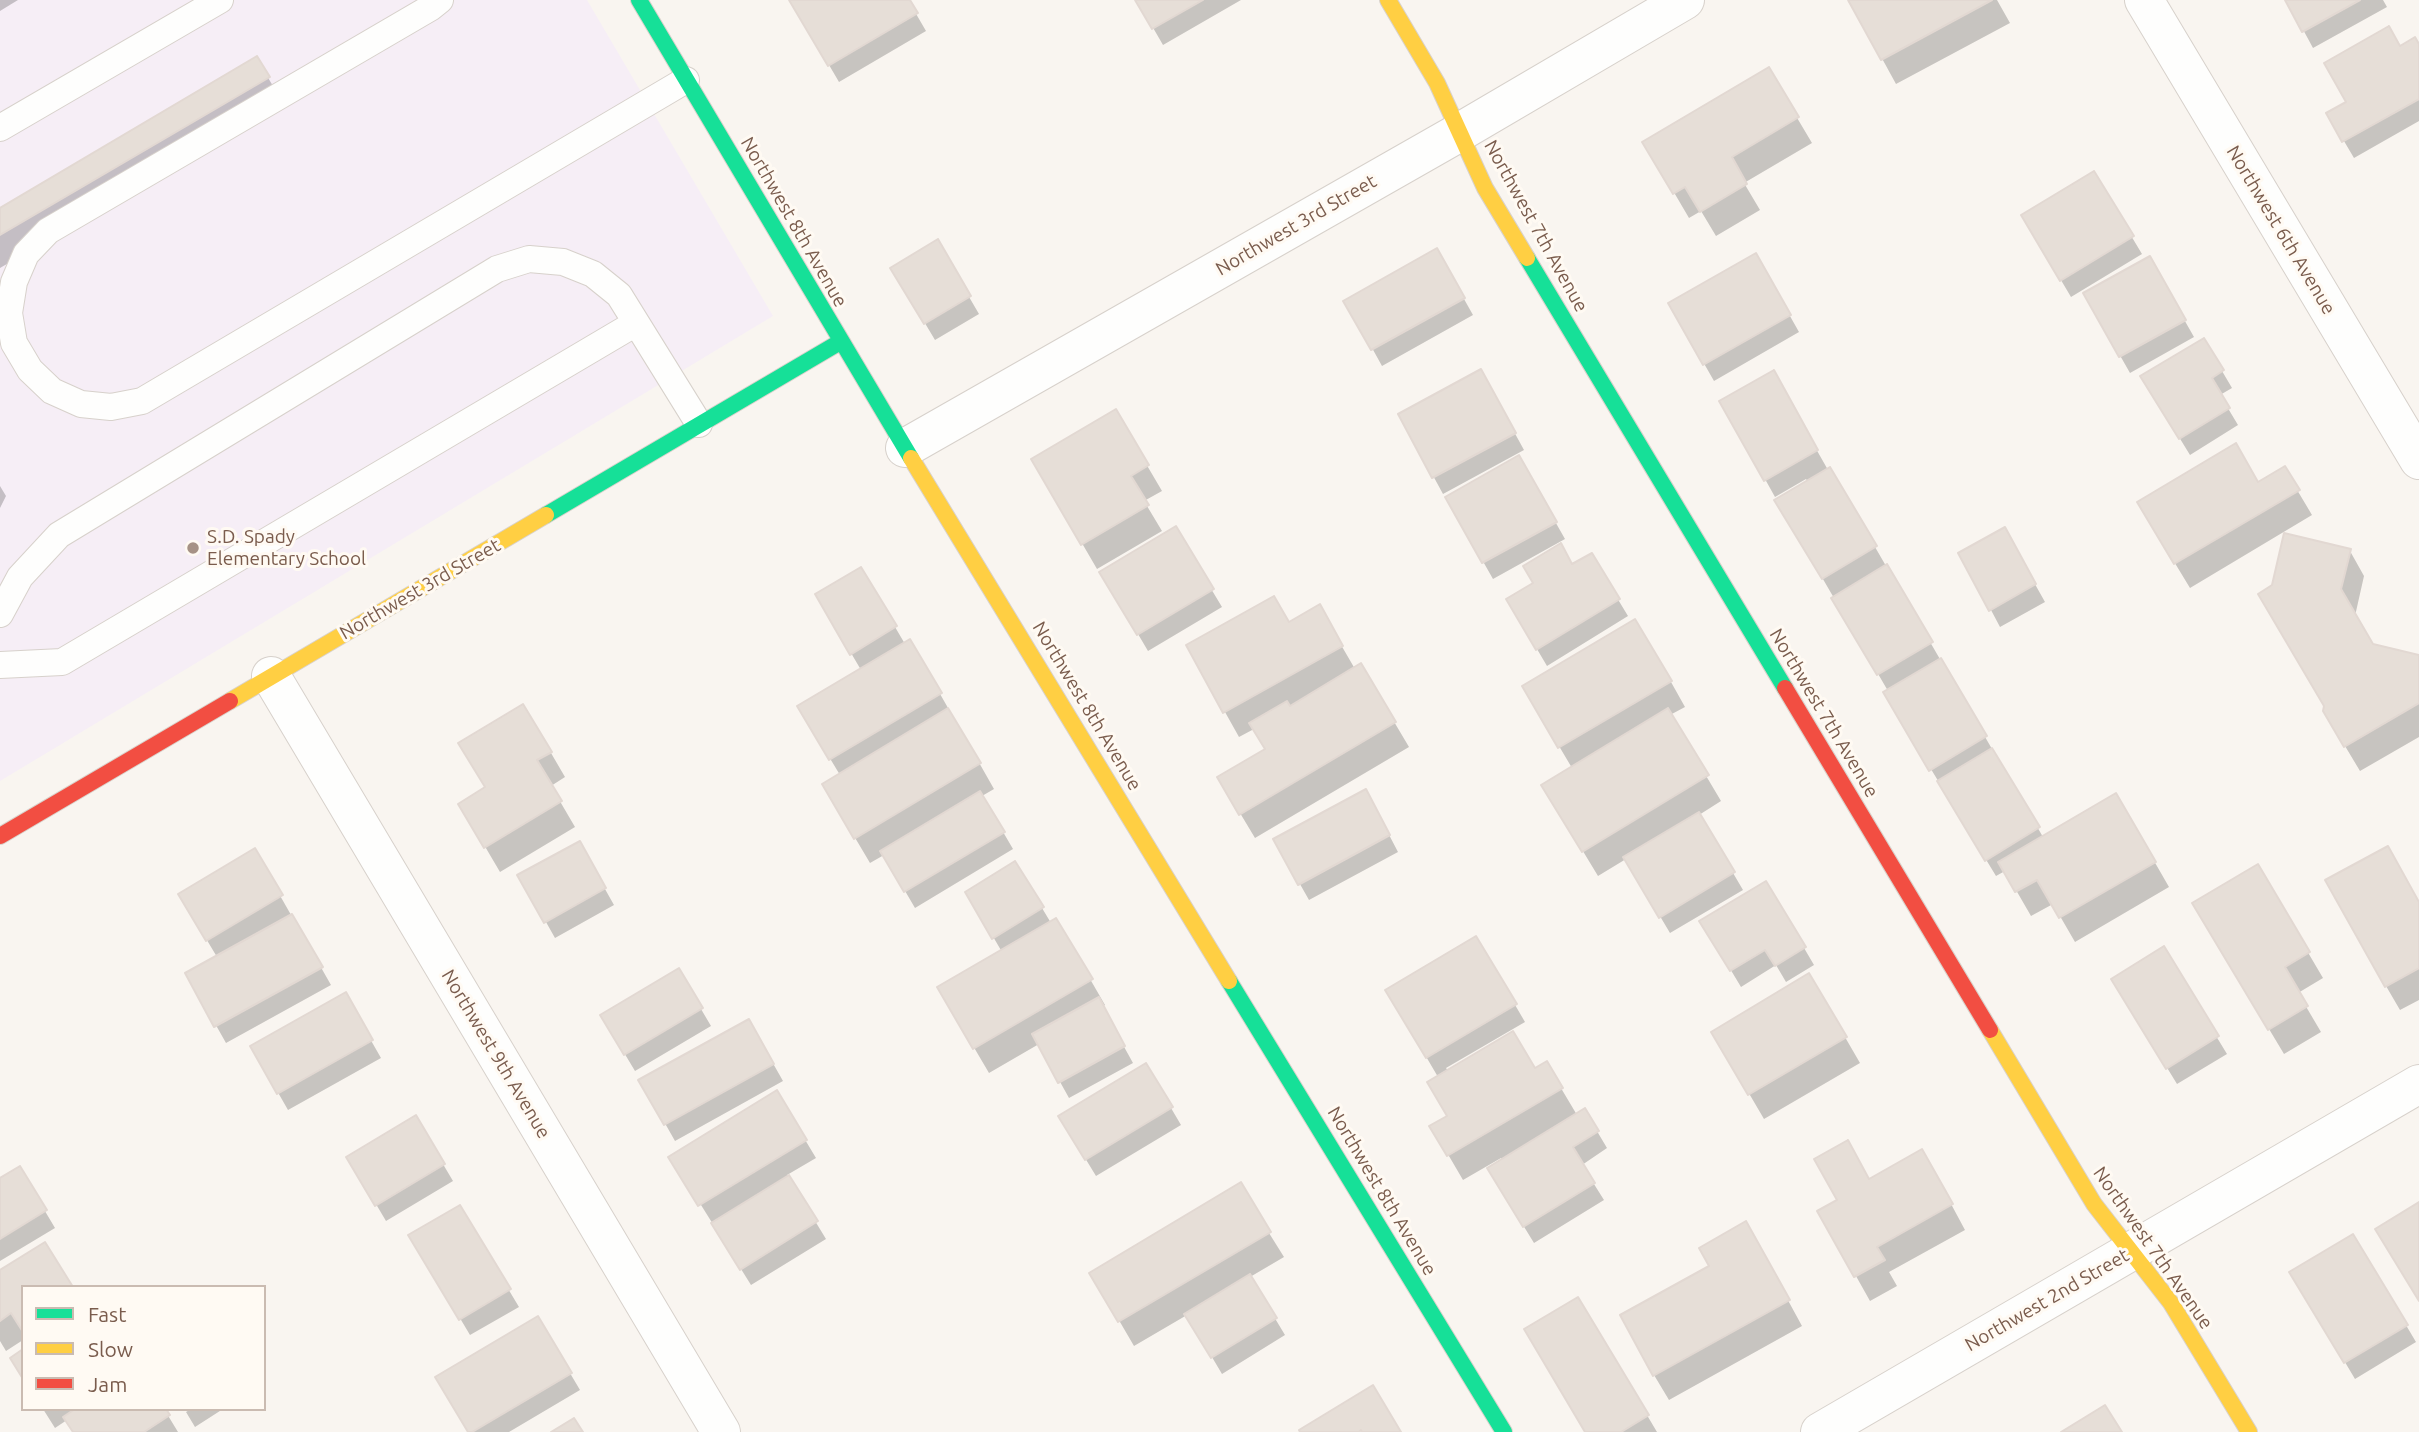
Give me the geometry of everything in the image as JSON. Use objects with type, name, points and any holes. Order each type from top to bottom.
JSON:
[{"type":"street","name":"Northwest 8th Avenue","points":[[639,0],[840,342],[1504,1432]]},
{"type":"street","name":"Northwest 7th Avenue","points":[[1388,0],[1437,83],[1485,188],[2094,1204],[2171,1303],[2249,1432]]},
{"type":"street","name":"Northwest 3rd Street","points":[[905,448],[1460,132],[1685,0]]},
{"type":"street","name":"Northwest 6th Avenue","points":[[2144,0],[2419,460]]},
{"type":"street","name":"Northwest 3rd Street","points":[[0,836],[840,342]]},
{"type":"street","name":"Northwest 9th Avenue","points":[[271,676],[721,1432]]},
{"type":"street","name":"Northwest 2nd Street","points":[[1820,1432],[2419,1084]]},
{"type":"lane","points":[[0,128],[220,0]]},
{"type":"lane","points":[[440,0],[48,231],[26,254],[13,282],[9,313],[14,343],[30,370],[52,391],[80,404],[111,407],[142,401],[686,80]]},
{"type":"lane","points":[[0,614],[20,578],[59,535],[496,269],[529,259],[563,261],[593,274],[619,295],[699,424]]},
{"type":"lane","points":[[0,665],[62,662],[636,323]]},
{"type":"shaded area","name":"S.D. Spady Elementary School","points":[[0,0],[587,0],[773,316],[0,781]]},
{"type":"building","points":[[789,0],[910,0],[918,13],[828,66]]},
{"type":"building","points":[[1135,0],[1203,0],[1152,29]]},
{"type":"building","points":[[1848,0],[1992,0],[1881,60]]},
{"type":"building","points":[[2285,0],[2360,0],[2302,32]]},
{"type":"building","points":[[2389,26],[2400,46],[2415,37],[2419,44],[2419,99],[2342,142],[2326,113],[2346,102],[2324,63]]},
{"type":"building","points":[[257,56],[270,77],[0,235],[0,208]]},
{"type":"building","points":[[1769,67],[1799,117],[1732,157],[1747,184],[1700,212],[1685,187],[1673,194],[1642,142]]},
{"type":"building","points":[[2094,171],[2134,236],[2060,281],[2021,215]]},
{"type":"building","points":[[938,239],[971,296],[924,324],[890,268]]},
{"type":"building","points":[[1437,248],[1465,298],[1371,350],[1343,301]]},
{"type":"building","points":[[1756,253],[1791,315],[1703,365],[1668,303]]},
{"type":"building","points":[[2150,256],[2186,320],[2119,357],[2083,293]]},
{"type":"building","points":[[2204,338],[2224,370],[2212,378],[2230,408],[2179,439],[2140,376]]},
{"type":"building","points":[[1481,369],[1516,433],[1432,478],[1398,414]]},
{"type":"building","points":[[1774,370],[1818,450],[1764,481],[1719,401]]},
{"type":"building","points":[[1116,409],[1149,465],[1131,476],[1149,505],[1081,545],[1031,459]]},
{"type":"building","points":[[2236,443],[2258,482],[2285,466],[2300,490],[2174,564],[2137,502]]},
{"type":"building","points":[[1519,455],[1557,522],[1482,563],[1445,497]]},
{"type":"building","points":[[1830,467],[1877,546],[1822,579],[1774,500]]},
{"type":"building","points":[[1176,526],[1214,589],[1137,635],[1099,572]]},
{"type":"building","points":[[2005,527],[2036,584],[1989,611],[1958,553]]},
{"type":"building","points":[[2284,533],[2351,549],[2341,589],[2373,644],[2419,655],[2419,703],[2344,747],[2323,711],[2324,706],[2258,594],[2272,585]]},
{"type":"building","points":[[1561,543],[1572,564],[1592,553],[1620,599],[1536,650],[1506,599],[1533,583],[1523,566]]},
{"type":"building","points":[[1887,564],[1933,642],[1877,675],[1831,598]]},
{"type":"building","points":[[861,567],[897,626],[850,655],[815,594]]},
{"type":"building","points":[[1274,596],[1289,622],[1320,604],[1343,646],[1223,713],[1186,645]]},
{"type":"building","points":[[1635,619],[1672,681],[1558,748],[1522,686]]},
{"type":"building","points":[[910,639],[942,693],[829,760],[797,706]]},
{"type":"building","points":[[1941,658],[1987,736],[1929,771],[1883,692]]},
{"type":"building","points":[[1361,663],[1396,722],[1239,815],[1217,777],[1265,749],[1249,723],[1287,701],[1290,706]]},
{"type":"building","points":[[523,704],[552,752],[537,760],[562,801],[484,848],[458,804],[485,787],[458,743]]},
{"type":"building","points":[[948,708],[981,763],[854,839],[822,784]]},
{"type":"building","points":[[1668,708],[1709,775],[1582,852],[1541,785]]},
{"type":"building","points":[[1992,748],[2040,827],[1985,861],[1937,781]]},
{"type":"building","points":[[1366,789],[1390,835],[1298,885],[1273,839]]},
{"type":"building","points":[[980,791],[1005,832],[904,892],[880,851]]},
{"type":"building","points":[[2116,793],[2156,862],[2059,918],[2037,880],[2015,892],[1998,862]]},
{"type":"building","points":[[1699,812],[1735,872],[1659,918],[1623,857]]},
{"type":"building","points":[[580,841],[606,888],[544,923],[517,875]]},
{"type":"building","points":[[2388,846],[2419,902],[2419,968],[2385,987],[2325,880]]},
{"type":"building","points":[[255,848],[283,895],[206,941],[178,894]]},
{"type":"building","points":[[1015,861],[1044,907],[992,939],[965,892]]},
{"type":"building","points":[[2258,864],[2310,952],[2285,967],[2308,1006],[2268,1030],[2192,903]]},
{"type":"building","points":[[1766,881],[1806,947],[1775,966],[1765,950],[1730,971],[1699,921]]},
{"type":"building","points":[[292,914],[323,967],[214,1027],[185,973]]},
{"type":"building","points":[[1056,918],[1093,979],[973,1049],[937,987]]},
{"type":"building","points":[[1476,936],[1517,1004],[1426,1058],[1385,990]]},
{"type":"building","points":[[2164,946],[2219,1036],[2166,1069],[2111,979]]},
{"type":"building","points":[[679,968],[703,1008],[624,1055],[600,1015]]},
{"type":"building","points":[[1809,973],[1847,1037],[1748,1095],[1711,1032]]},
{"type":"building","points":[[346,992],[373,1040],[277,1094],[250,1046]]},
{"type":"building","points":[[1099,997],[1125,1046],[1058,1083],[1032,1034]]},
{"type":"building","points":[[749,1019],[774,1064],[664,1125],[638,1080]]},
{"type":"building","points":[[1513,1031],[1535,1068],[1547,1061],[1563,1088],[1447,1156],[1429,1126],[1447,1116],[1427,1082]]},
{"type":"building","points":[[1146,1063],[1173,1107],[1085,1160],[1058,1116]]},
{"type":"building","points":[[777,1090],[807,1140],[698,1206],[668,1157]]},
{"type":"building","points":[[1585,1108],[1599,1131],[1573,1147],[1595,1183],[1523,1227],[1487,1168]]},
{"type":"building","points":[[416,1115],[445,1164],[375,1206],[346,1157]]},
{"type":"building","points":[[1848,1140],[1869,1179],[1922,1149],[1953,1204],[1877,1247],[1885,1260],[1854,1277],[1817,1211],[1837,1200],[1814,1159]]},
{"type":"building","points":[[20,1166],[47,1210],[0,1239],[0,1178]]},
{"type":"building","points":[[789,1175],[818,1221],[740,1270],[711,1223]]},
{"type":"building","points":[[1241,1182],[1271,1232],[1118,1322],[1089,1273]]},
{"type":"building","points":[[2419,1202],[2419,1301],[2375,1229]]},
{"type":"building","points":[[460,1205],[511,1289],[459,1320],[408,1235]]},
{"type":"building","points":[[1746,1221],[1790,1300],[1653,1376],[1620,1315],[1709,1266],[1699,1248]]},
{"type":"building","points":[[2353,1234],[2408,1325],[2344,1363],[2289,1272]]},
{"type":"building","points":[[45,1242],[72,1285],[21,1285],[21,1329],[11,1313],[0,1321],[0,1270]]},
{"type":"building","points":[[1250,1274],[1277,1318],[1211,1358],[1184,1314]]},
{"type":"building","points":[[1578,1297],[1649,1415],[1621,1432],[1585,1432],[1524,1329]]},
{"type":"building","points":[[538,1316],[572,1373],[468,1432],[435,1377]]},
{"type":"building","points":[[21,1350],[21,1376],[10,1358]]},
{"type":"building","points":[[1373,1385],[1401,1432],[1300,1432],[1299,1430]]},
{"type":"building","points":[[2105,1405],[2122,1432],[2061,1432]]},
{"type":"building","points":[[72,1411],[167,1411],[170,1415],[144,1432],[73,1432],[63,1417]]},
{"type":"building","points":[[574,1418],[583,1432],[551,1432]]},
{"type":"traffic: fast","points":[[639,0],[911,458]]},
{"type":"traffic: fast","points":[[1527,258],[1785,688]]},
{"type":"traffic: fast","points":[[546,515],[840,342]]},
{"type":"traffic: fast","points":[[1229,981],[1504,1432]]},
{"type":"traffic: slow","points":[[1388,0],[1437,83],[1485,188],[1527,258]]},
{"type":"traffic: slow","points":[[911,458],[1229,981]]},
{"type":"traffic: slow","points":[[230,701],[546,515]]},
{"type":"traffic: slow","points":[[1990,1030],[2094,1204],[2171,1303],[2249,1432]]},
{"type":"traffic: jam","points":[[1785,688],[1990,1030]]},
{"type":"traffic: jam","points":[[0,836],[230,701]]},
{"type":"place","name":"S.D. Spady Elementary School","points":[[193,548]]}]
